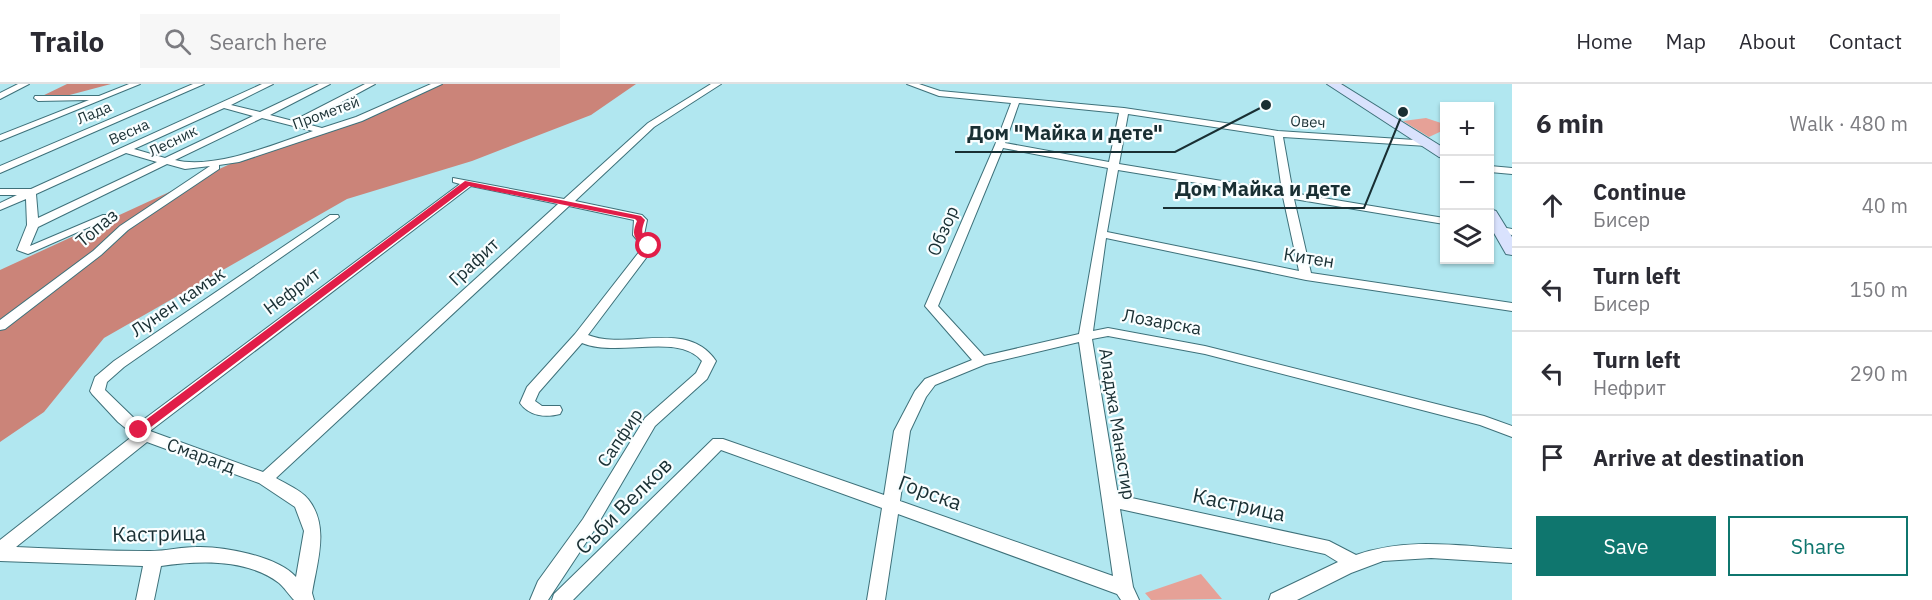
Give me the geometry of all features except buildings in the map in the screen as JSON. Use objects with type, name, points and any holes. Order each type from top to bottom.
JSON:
[{"type":"street","points":[[0,96],[25,84]]},
{"type":"street","points":[[0,138],[136,84]]},
{"type":"street","name":"Лада","points":[[0,170],[200,84]]},
{"type":"street","name":"Весна","points":[[0,207],[269,84]]},
{"type":"street","name":"Лесник","points":[[33,225],[326,84]]},
{"type":"street","points":[[294,124],[371,84]]},
{"type":"street","name":"Прометей","points":[[221,163],[359,119],[438,84]]},
{"type":"street","name":"Графит","points":[[265,479],[651,125],[717,84]]},
{"type":"street","name":"Овеч","points":[[911,84],[939,93],[1124,111],[1278,134],[1427,143]]},
{"type":"street","points":[[1333,84],[1440,151]]},
{"type":"street","points":[[38,98],[106,96]]},
{"type":"street","name":"Обзор","points":[[981,362],[931,306],[1017,101]]},
{"type":"street","points":[[223,105],[322,131]]},
{"type":"street","name":"Аладжа Манастир","points":[[1124,111],[1085,337],[1127,594]]},
{"type":"street","points":[[1278,134],[1288,196],[1306,276]]},
{"type":"street","points":[[1000,145],[1440,220]]},
{"type":"street","points":[[125,150],[185,166],[221,163]]},
{"type":"street","name":"Топаз","points":[[0,326],[97,253],[124,228],[201,174],[221,163]]},
{"type":"street","points":[[1494,169],[1512,171]]},
{"type":"street","name":"Нефрит","points":[[0,552],[142,433],[462,182],[566,202]]},
{"type":"street","points":[[0,192],[31,192],[33,225],[23,250],[28,252],[107,217]]},
{"type":"street","points":[[555,410],[540,411],[527,403],[532,390],[580,337],[649,246],[639,238],[636,231],[641,220],[638,217],[566,202]]},
{"type":"street","name":"Лунен камък","points":[[142,433],[123,418],[97,391],[100,380],[119,364],[334,217]]},
{"type":"street","points":[[1500,230],[1512,250]]},
{"type":"street","name":"Китен","points":[[1101,234],[1306,276],[1512,307]]},
{"type":"street","name":"Лозарска","points":[[876,600],[902,431],[920,395],[930,382],[981,362],[1036,347],[1108,332],[1205,350],[1484,421],[1512,432]]},
{"type":"street","name":"Сапфир","points":[[539,600],[545,587],[589,524],[650,422],[702,376],[710,361],[699,350],[675,343],[598,344],[580,337]]},
{"type":"street","name":"Смарагд","points":[[142,433],[265,479],[301,502],[313,531],[304,598]]},
{"type":"street","name":"Горска","points":[[718,443],[891,503],[1127,594]]},
{"type":"street","name":"Съби Велков","points":[[561,600],[718,443]]},
{"type":"street","name":"Кастрица","points":[[1111,500],[1329,548],[1354,563]]},
{"type":"street","name":"Кастрица","points":[[0,552],[153,559],[197,554],[225,556],[257,564],[285,577],[304,598]]},
{"type":"street","points":[[1278,600],[1354,563],[1384,554],[1425,552],[1512,555]]},
{"type":"street","points":[[145,600],[153,559]]},
{"type":"shaded area","points":[[67,84],[111,84],[62,97],[38,98]]},
{"type":"shaded area","points":[[438,84],[636,84],[591,115],[472,161],[347,199],[104,338],[44,412],[0,442],[0,270],[254,153],[359,119]]},
{"type":"shaded area","points":[[1426,118],[1440,123],[1440,132],[1429,137],[1403,121]]},
{"type":"shaded area","points":[[1201,574],[1222,599],[1151,600],[1145,593]]},
{"type":"place","name":"Дом \"Майка и дете\"","points":[[1266,105]]},
{"type":"place","name":"Дом Майка и дете","points":[[1403,112]]},
{"type":"route","points":[[139,430],[468,183],[638,217],[641,220],[636,231],[639,238],[649,246]]}]
